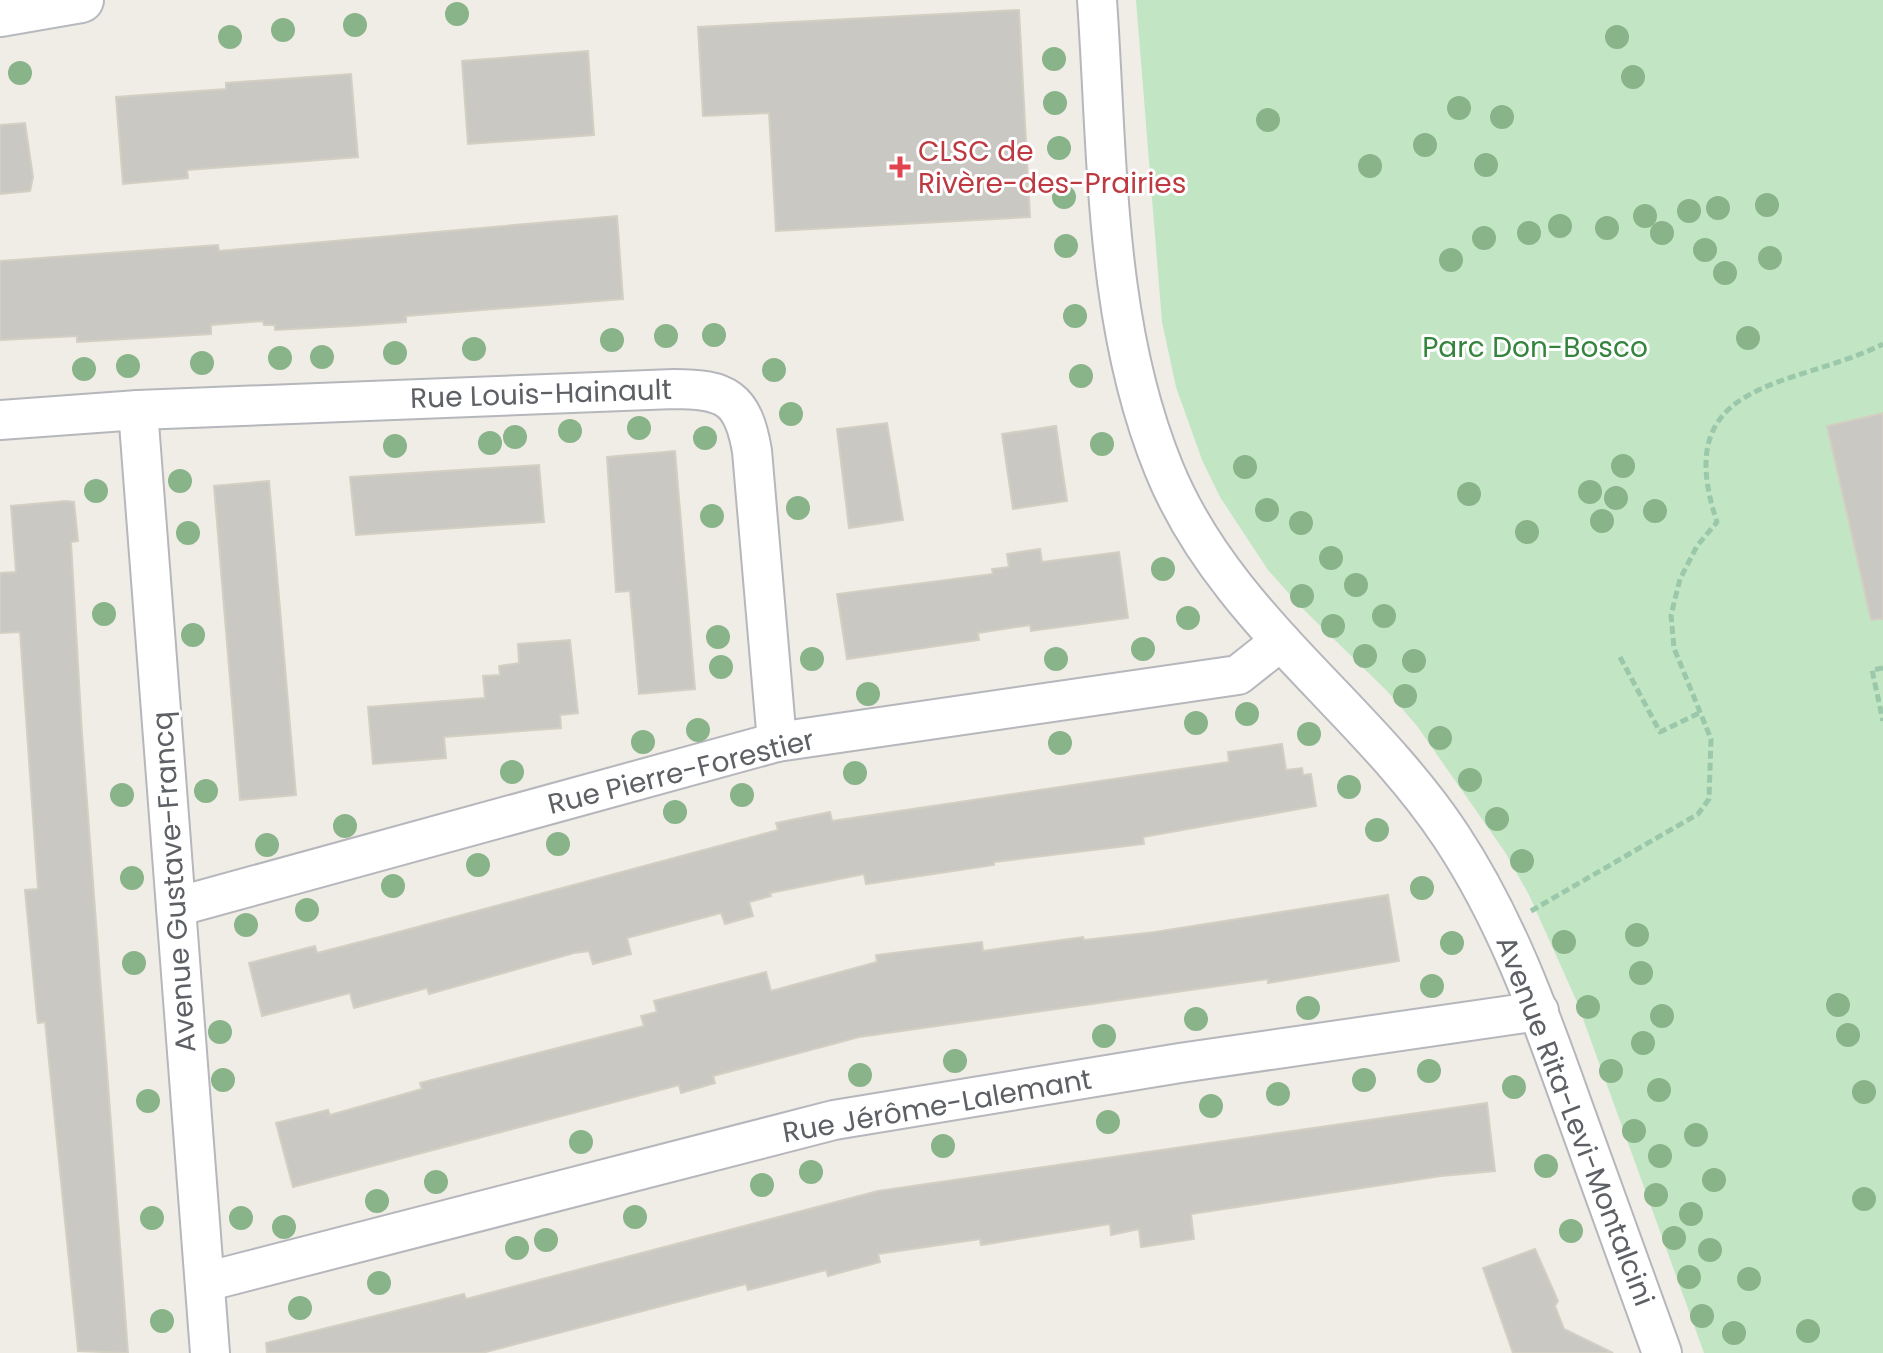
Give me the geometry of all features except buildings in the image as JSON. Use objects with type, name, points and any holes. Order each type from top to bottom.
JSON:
[{"type":"main road","points":[[0,14],[81,0]]},
{"type":"street","name":"Avenue Rita-Levi-Montalcini","points":[[1097,0],[1115,253],[1130,362],[1139,399],[1165,474],[1186,517],[1239,595],[1404,772],[1452,837],[1503,928],[1539,1011],[1662,1353]]},
{"type":"street","name":"Rue Louis-Hainault","points":[[0,420],[138,410],[674,389],[701,389],[730,398],[747,423],[752,451],[777,742]]},
{"type":"street","name":"Avenue Gustave-Francq","points":[[138,410],[210,1353]]},
{"type":"street","name":"Rue Pierre-Forestier","points":[[176,907],[777,742],[1238,675],[1281,641]]},
{"type":"street","name":"Rue Jérôme-Lalemant","points":[[205,1282],[834,1120],[1180,1063],[1539,1011]]},
{"type":"path","points":[[1503,928],[1698,814],[1709,799],[1711,739],[1674,648],[1671,615],[1686,568],[1697,546],[1717,522],[1709,498],[1707,475],[1708,450],[1720,417],[1728,406],[1750,392],[1883,344]]},
{"type":"path","points":[[1620,657],[1660,732],[1701,712]]},
{"type":"path","points":[[1883,668],[1872,670],[1883,721]]},
{"type":"green space","name":"Parc Don-Bosco","points":[[1136,0],[1883,0],[1883,1353],[1704,1353],[1577,1002],[1529,895],[1505,852],[1417,726],[1386,690],[1302,608],[1268,570],[1220,497],[1202,460],[1176,387],[1162,322]]},
{"type":"place","name":"CLSC de Rivère-des-Prairies","points":[[900,167]]}]
